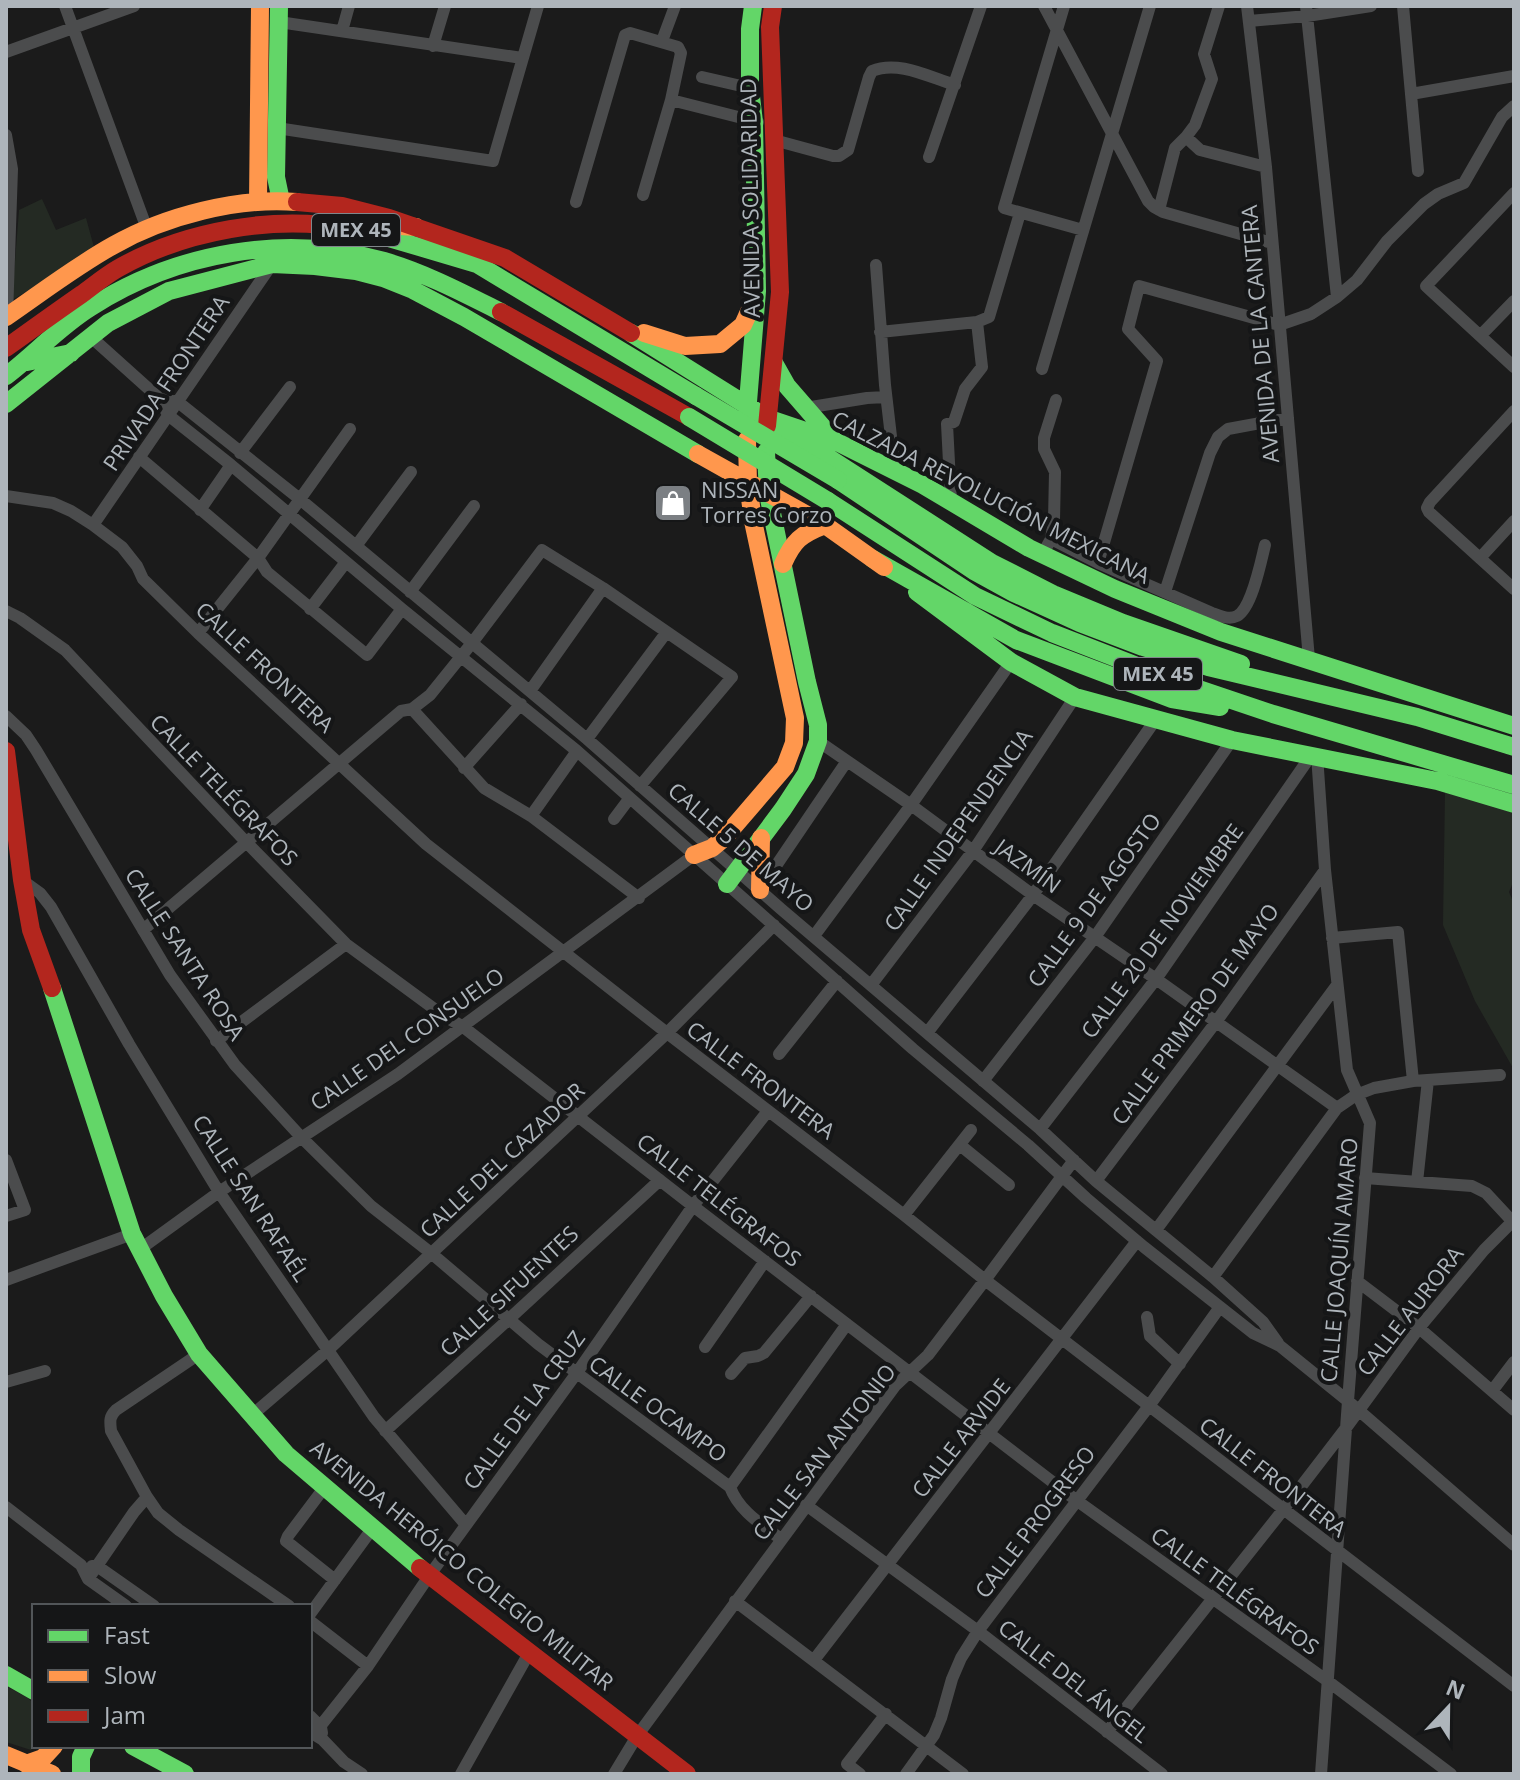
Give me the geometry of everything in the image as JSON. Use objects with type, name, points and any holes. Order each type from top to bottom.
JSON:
[{"type":"main road","points":[[258,202],[260,6]]},
{"type":"main road","name":"AVENIDA SOLIDARIDAD","points":[[694,855],[712,848],[724,838],[785,767],[794,743],[795,718],[753,521],[748,483],[746,406],[757,291],[754,122],[750,88],[753,6]]},
{"type":"main road","name":"AVENIDA SOLIDARIDAD","points":[[773,6],[770,27],[780,292],[767,418],[768,494],[818,725],[818,741]]},
{"type":"main road","points":[[279,14],[276,177],[281,201]]},
{"type":"main road","name":"CALZADA REVOLUCIÓN MEXICANA","points":[[7,316],[114,245],[147,229],[225,206],[281,201],[342,206],[389,218],[505,258],[767,418],[835,441],[1046,547],[1115,589],[1221,632],[1514,726]]},
{"type":"main road","name":"MEX 45","points":[[7,347],[117,269],[181,241],[250,225],[285,222],[327,224],[372,233],[477,264],[838,480],[974,571],[1080,623],[1208,667],[1417,717],[1514,747]]},
{"type":"main road","points":[[327,224],[416,227]]},
{"type":"main road","name":"MEX 45","points":[[14,370],[87,310],[147,276],[187,263],[247,250],[294,246],[356,253],[382,260],[431,277],[479,300],[618,374],[999,609],[1200,691],[1440,773],[1514,785]]},
{"type":"main road","points":[[6,404],[108,323],[169,291],[272,264],[356,271],[383,278],[413,290],[518,347],[825,525],[1011,662],[1075,697],[1232,740],[1440,773],[1514,804]]},
{"type":"main road","points":[[619,325],[685,346],[720,344],[743,325],[757,291]]},
{"type":"main road","points":[[14,370],[71,353]]},
{"type":"main road","points":[[774,363],[787,386],[835,441]]},
{"type":"main road","points":[[767,418],[992,563],[1053,594],[1123,623],[1316,692]]},
{"type":"main road","points":[[783,564],[791,544],[806,532],[825,525]]},
{"type":"main road","points":[[873,559],[1016,640],[1096,672],[1172,699],[1268,712]]},
{"type":"main road","points":[[732,877],[806,774],[818,741]]},
{"type":"main road","name":"AVENIDA HERÓICO COLEGIO MILITAR","points":[[6,751],[31,930],[136,1242],[199,1354],[286,1454],[324,1488],[429,1576],[687,1774]]},
{"type":"main road","points":[[755,897],[761,838]]},
{"type":"main road","points":[[6,1675],[32,1690]]},
{"type":"main road","points":[[26,1764],[48,1755],[53,1748]]},
{"type":"main road","points":[[81,1774],[81,1757],[85,1748]]},
{"type":"main road","points":[[137,1748],[185,1774]]},
{"type":"main road","points":[[6,1755],[51,1774]]},
{"type":"street","points":[[65,6],[147,229]]},
{"type":"street","points":[[6,52],[134,6]]},
{"type":"street","points":[[342,31],[349,6]]},
{"type":"street","points":[[433,46],[445,6]]},
{"type":"street","points":[[277,128],[493,161],[538,6]]},
{"type":"street","points":[[662,41],[675,6]]},
{"type":"street","points":[[929,157],[981,6]]},
{"type":"street","points":[[1044,6],[1148,201],[1159,210],[1272,243]]},
{"type":"street","points":[[1064,6],[1004,208],[1083,230]]},
{"type":"street","points":[[1042,369],[1150,6]]},
{"type":"street","points":[[1159,210],[1175,148],[1195,125],[1212,79],[1204,54],[1219,6]]},
{"type":"street","name":"AVENIDA DE LA CANTERA","points":[[1247,6],[1266,167],[1309,659]]},
{"type":"street","points":[[1249,21],[1307,11],[1371,6]]},
{"type":"street","points":[[1403,6],[1418,171]]},
{"type":"street","points":[[1307,11],[1337,297]]},
{"type":"street","points":[[279,14],[342,31],[522,58]]},
{"type":"street","points":[[576,202],[625,35],[630,33],[678,47],[681,53],[671,100],[643,195]]},
{"type":"street","points":[[671,100],[754,122],[839,156],[848,150],[872,71],[882,66],[896,67],[955,85]]},
{"type":"street","points":[[1411,94],[1514,76]]},
{"type":"street","points":[[702,77],[750,88]]},
{"type":"street","points":[[1098,563],[1157,361],[1128,329],[1139,286],[1279,325],[1311,314],[1357,280],[1387,241],[1424,204],[1464,183],[1502,117],[1514,106]]},
{"type":"street","points":[[6,135],[9,168],[7,316]]},
{"type":"street","points":[[1186,137],[1200,150],[1266,167]]},
{"type":"street","points":[[1514,193],[1426,286],[1514,367]]},
{"type":"street","points":[[880,332],[977,322],[989,317],[1020,213]]},
{"type":"street","name":"PRIVADA FRONTERA","points":[[93,525],[272,264]]},
{"type":"street","points":[[876,265],[895,471]]},
{"type":"street","points":[[1480,336],[1514,301]]},
{"type":"street","points":[[951,501],[947,424],[954,422],[965,389],[982,367],[977,322]]},
{"type":"street","name":"CALLE 5 DE MAYO","points":[[91,337],[160,399],[168,415],[521,704],[694,855],[732,877],[755,897],[814,936],[1040,1129],[1096,1181],[1213,1277],[1263,1322],[1280,1346]]},
{"type":"street","points":[[240,453],[290,387]]},
{"type":"street","points":[[805,408],[886,397]]},
{"type":"street","name":"CALLE 5 DE MAYO","points":[[160,399],[178,402],[530,691],[712,848],[732,877]]},
{"type":"street","points":[[1056,400],[1044,438],[1044,449],[1055,472],[1054,520],[1046,547],[1098,563],[1227,618],[1238,615],[1245,607],[1265,545]]},
{"type":"street","points":[[1514,411],[1427,508],[1514,589]]},
{"type":"street","points":[[1165,592],[1218,437],[1228,429],[1288,418]]},
{"type":"street","points":[[198,633],[258,558],[350,429]]},
{"type":"street","points":[[139,457],[258,558],[267,572],[367,655],[402,609]]},
{"type":"street","points":[[200,510],[231,465]]},
{"type":"street","points":[[356,546],[411,472]]},
{"type":"street","name":"CALLE FRONTERA","points":[[6,496],[53,503],[93,525],[122,547],[143,579],[198,633],[426,844],[985,1280],[1514,1686]]},
{"type":"street","points":[[410,592],[474,506]]},
{"type":"street","points":[[1480,558],[1514,521]]},
{"type":"street","points":[[143,930],[401,711],[412,709],[430,695],[542,550],[732,677],[640,786]]},
{"type":"street","points":[[310,609],[346,562]]},
{"type":"street","points":[[530,691],[603,588]]},
{"type":"street","name":"CALLE TELÉGRAFOS","points":[[6,611],[65,650],[346,944],[462,1026],[1076,1500],[1451,1774]]},
{"type":"street","points":[[587,739],[666,633]]},
{"type":"street","points":[[814,936],[1011,662]]},
{"type":"street","name":"CALLE INDEPENDENCIA","points":[[871,985],[973,851],[1075,697]]},
{"type":"street","points":[[464,768],[521,704]]},
{"type":"street","points":[[412,709],[484,788],[531,816],[639,898]]},
{"type":"street","name":"CALLE SANTA ROSA","points":[[6,716],[26,735],[36,750],[170,975],[216,1041],[301,1137],[371,1206],[431,1253]]},
{"type":"street","points":[[927,1033],[1033,895],[1156,719]]},
{"type":"street","name":"CALLE 9 DE AGOSTO","points":[[983,1081],[1095,937],[1232,740]]},
{"type":"street","name":"JAZMÍN","points":[[818,741],[1337,1108]]},
{"type":"street","points":[[531,816],[577,751]]},
{"type":"street","name":"CALLE JOAQUÍN AMARO","points":[[1315,755],[1347,1070],[1370,1123],[1321,1774]]},
{"type":"street","name":"CALLE 20 DE NOVIEMBRE","points":[[1040,1129],[1156,979],[1315,755]]},
{"type":"street","points":[[755,897],[847,761]]},
{"type":"street","points":[[614,819],[629,799]]},
{"type":"street","name":"CALLE DEL CONSUELO","points":[[6,1280],[136,1242],[219,1192],[398,1074],[694,855]]},
{"type":"street","name":"CALLE PRIMERO DE MAYO","points":[[1096,1181],[1325,870]]},
{"type":"street","name":"CALLE SAN RAFAÉL","points":[[22,880],[40,893],[51,907],[219,1192],[385,1431],[466,1525]]},
{"type":"street","name":"CALLE 5 DE MAYO","points":[[755,897],[774,925],[1137,1241],[1253,1333],[1280,1346],[1514,1545]]},
{"type":"street","name":"CALLE DEL CAZADOR","points":[[251,1416],[328,1350],[667,1033],[774,925]]},
{"type":"street","points":[[1332,938],[1398,932],[1413,1081]]},
{"type":"street","points":[[216,1041],[346,944]]},
{"type":"street","points":[[779,1054],[837,981]]},
{"type":"street","points":[[1156,1230],[1337,985]]},
{"type":"street","points":[[1213,1277],[1337,1108],[1356,1095],[1374,1088],[1413,1081],[1500,1075]]},
{"type":"street","points":[[1417,1182],[1428,1080]]},
{"type":"street","name":"CALLE DE LA CRUZ","points":[[317,1733],[368,1666],[693,1206],[768,1111]]},
{"type":"street","points":[[904,1215],[971,1130]]},
{"type":"street","points":[[960,1145],[1009,1185]]},
{"type":"street","points":[[6,1160],[25,1210],[6,1216]]},
{"type":"street","name":"CALLE SAN ANTONIO","points":[[614,1774],[637,1736],[895,1386],[928,1355],[1074,1160]]},
{"type":"street","points":[[1365,1178],[1472,1186],[1486,1193],[1513,1220]]},
{"type":"street","name":"CALLE SIFUENTES","points":[[385,1431],[660,1180]]},
{"type":"street","name":"CALLE AURORA","points":[[1107,1732],[1283,1510],[1419,1328],[1513,1220]]},
{"type":"street","name":"CALLE ARVIDE","points":[[814,1660],[1137,1241]]},
{"type":"street","name":"CALLE OCAMPO","points":[[431,1253],[576,1374],[730,1487],[734,1499],[745,1512],[781,1539]]},
{"type":"street","points":[[705,1347],[765,1261]]},
{"type":"street","points":[[1357,1281],[1419,1328],[1514,1410]]},
{"type":"street","points":[[731,1374],[745,1358],[764,1353],[811,1296]]},
{"type":"street","name":"CALLE PROGRESO","points":[[906,1774],[928,1746],[961,1658],[978,1631],[1220,1307]]},
{"type":"street","points":[[1147,1317],[1150,1336],[1180,1364]]},
{"type":"street","points":[[730,1487],[847,1324]]},
{"type":"street","points":[[199,1354],[116,1410],[109,1421],[111,1431],[158,1513],[286,1604]]},
{"type":"street","points":[[1492,1391],[1514,1362]]},
{"type":"street","points":[[6,1382],[45,1371]]},
{"type":"street","points":[[324,1488],[286,1541],[335,1580]]},
{"type":"street","points":[[88,1579],[147,1497]]},
{"type":"street","name":"CALLE DEL ÁNGEL","points":[[806,1505],[978,1631],[1162,1774]]},
{"type":"street","points":[[6,1507],[81,1565],[88,1579],[123,1604]]},
{"type":"street","points":[[312,1611],[372,1529]]},
{"type":"street","points":[[81,1565],[97,1566],[151,1604]]},
{"type":"street","points":[[735,1601],[963,1774]]},
{"type":"street","points":[[312,1623],[368,1666]]},
{"type":"street","points":[[461,1774],[529,1653]]},
{"type":"street","points":[[860,1774],[847,1764],[886,1714]]},
{"type":"street","points":[[317,1733],[344,1762],[362,1774]]},
{"type":"shaded area","points":[[42,199],[56,230],[86,218],[95,251],[12,300],[19,210]]},
{"type":"shaded area","points":[[1445,792],[1505,808],[1514,815],[1514,880],[1509,892],[1514,904],[1514,1083],[1513,1068],[1475,1001],[1443,925]]},
{"type":"shaded area","points":[[6,1686],[32,1702],[33,1748],[31,1750],[6,1742]]},
{"type":"traffic: fast","points":[[279,6],[276,177],[281,201]]},
{"type":"traffic: fast","points":[[747,414],[757,291],[754,122],[750,88],[753,6]]},
{"type":"traffic: fast","points":[[350,229],[477,264],[696,396]]},
{"type":"traffic: fast","points":[[6,376],[58,331],[124,288],[195,261],[233,253],[309,249],[384,261],[444,284],[501,312]]},
{"type":"traffic: fast","points":[[6,404],[108,323],[169,291],[272,264],[315,266],[356,271],[413,290],[698,454]]},
{"type":"traffic: fast","points":[[631,333],[767,418],[835,441],[923,485],[1029,548],[1115,589],[1221,632],[1514,726]]},
{"type":"traffic: fast","points":[[27,362],[71,353]]},
{"type":"traffic: fast","points":[[774,363],[787,386],[833,439]]},
{"type":"traffic: fast","points":[[696,396],[838,480]]},
{"type":"traffic: fast","points":[[689,417],[828,501]]},
{"type":"traffic: fast","points":[[767,418],[992,563],[1053,594],[1123,623],[1241,664]]},
{"type":"traffic: fast","points":[[727,884],[806,774],[818,741],[818,725],[768,494],[766,452]]},
{"type":"traffic: fast","points":[[838,480],[974,571],[1080,623],[1208,667],[1417,717],[1514,747]]},
{"type":"traffic: fast","points":[[828,501],[975,596],[1052,633],[1178,682],[1273,714],[1514,785]]},
{"type":"traffic: fast","points":[[873,559],[1016,640],[1172,699],[1220,707]]},
{"type":"traffic: fast","points":[[917,592],[1011,662],[1075,697],[1232,740],[1437,781],[1514,804]]},
{"type":"traffic: fast","points":[[52,988],[132,1234],[199,1354],[286,1454],[420,1568]]},
{"type":"traffic: fast","points":[[6,1675],[32,1690]]},
{"type":"traffic: fast","points":[[81,1774],[81,1757],[85,1748]]},
{"type":"traffic: fast","points":[[137,1748],[185,1774]]},
{"type":"traffic: slow","points":[[258,202],[260,6]]},
{"type":"traffic: slow","points":[[6,317],[100,253],[156,225],[227,206],[297,202]]},
{"type":"traffic: slow","points":[[368,224],[416,227]]},
{"type":"traffic: slow","points":[[644,333],[685,346],[720,344],[743,325],[752,305]]},
{"type":"traffic: slow","points":[[694,855],[712,848],[724,838],[785,767],[794,743],[795,718],[753,521],[747,440]]},
{"type":"traffic: slow","points":[[698,454],[825,525],[884,567]]},
{"type":"traffic: slow","points":[[783,564],[799,539],[825,525]]},
{"type":"traffic: slow","points":[[760,890],[761,838]]},
{"type":"traffic: slow","points":[[26,1764],[43,1758],[52,1748]]},
{"type":"traffic: slow","points":[[6,1755],[52,1774]]},
{"type":"traffic: jam","points":[[767,426],[780,292],[770,27],[773,6]]},
{"type":"traffic: jam","points":[[297,202],[342,206],[389,218],[505,258],[631,333]]},
{"type":"traffic: jam","points":[[6,348],[113,272],[171,245],[230,229],[261,225],[321,225],[350,229]]},
{"type":"traffic: jam","points":[[501,312],[689,417]]},
{"type":"traffic: jam","points":[[6,751],[31,930],[52,988]]},
{"type":"traffic: jam","points":[[420,1568],[687,1774]]},
{"type":"place","name":"NISSAN Torres Corzo","points":[[673,503]]}]
